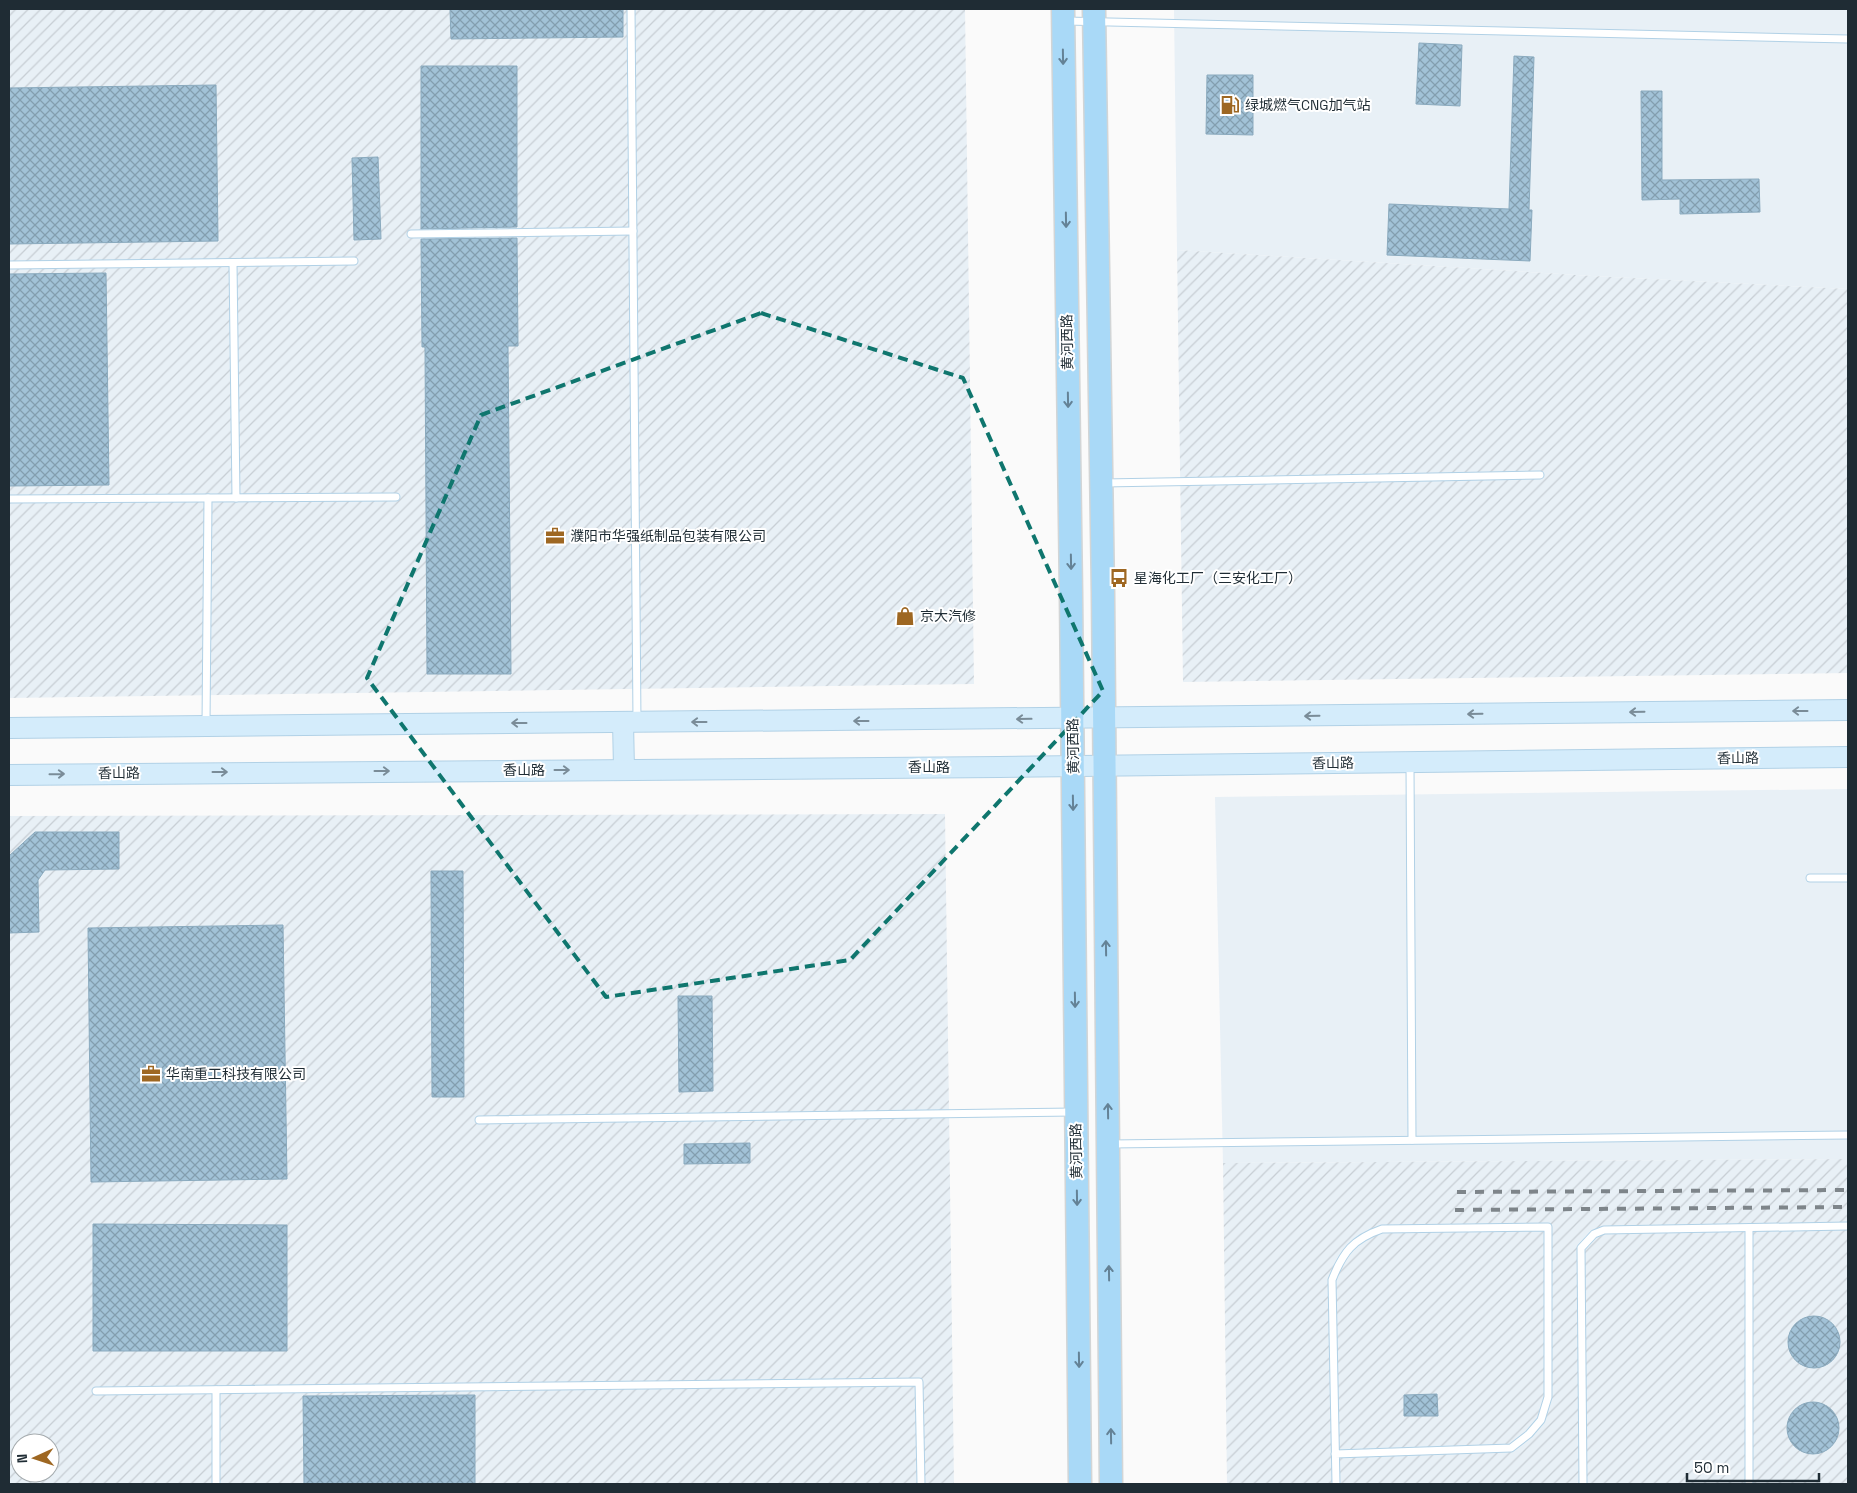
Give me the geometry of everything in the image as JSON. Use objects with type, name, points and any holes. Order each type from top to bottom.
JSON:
[{"type":"main road","name":"黄河西路","points":[[1063,15],[1080,1484]]},
{"type":"main road","points":[[1094,15],[1104,718],[1111,1484]]},
{"type":"street","points":[[9,728],[1848,710]]},
{"type":"street","points":[[624,769],[630,722]]},
{"type":"street","name":"香山路","points":[[9,775],[1848,757]]},
{"type":"lane","points":[[630,722],[631,9]]},
{"type":"lane","points":[[1063,15],[1848,39]]},
{"type":"lane","points":[[412,234],[632,231]]},
{"type":"lane","points":[[9,265],[354,261]]},
{"type":"lane","points":[[233,263],[236,498]]},
{"type":"lane","points":[[1101,482],[1540,475]]},
{"type":"lane","points":[[9,499],[396,497]]},
{"type":"lane","points":[[206,726],[208,498]]},
{"type":"lane","points":[[1410,762],[1412,1140]]},
{"type":"lane","points":[[1810,878],[1848,878]]},
{"type":"lane","points":[[479,1120],[1076,1112]]},
{"type":"lane","points":[[1108,1144],[1848,1135]]},
{"type":"lane","points":[[1582,1484],[1581,1248],[1594,1234],[1604,1230],[1848,1226]]},
{"type":"lane","points":[[1335,1454],[1512,1448],[1529,1434],[1541,1420],[1548,1398],[1548,1227],[1382,1230],[1365,1235],[1348,1250],[1339,1263],[1332,1280],[1335,1454],[1336,1484]]},
{"type":"lane","points":[[1749,1228],[1749,1484]]},
{"type":"lane","points":[[96,1391],[919,1382],[921,1484]]},
{"type":"lane","points":[[216,1390],[216,1484]]},
{"type":"highlighted area","points":[[761,313],[963,378],[1103,691],[850,960],[606,997],[367,678],[481,415]]},
{"type":"shaded area","points":[[9,9],[965,9],[974,684],[9,698]]},
{"type":"shaded area","points":[[1174,9],[1848,9],[1848,289],[1592,276],[1177,250]]},
{"type":"shaded area","points":[[1177,250],[1592,276],[1848,289],[1848,673],[1183,682]]},
{"type":"shaded area","points":[[1848,789],[1848,1159],[1223,1163],[1215,797]]},
{"type":"shaded area","points":[[945,814],[954,1484],[9,1484],[9,816]]},
{"type":"shaded area","points":[[1848,1159],[1848,1484],[1227,1484],[1223,1163]]},
{"type":"building","points":[[450,9],[623,9],[623,37],[451,39]]},
{"type":"building","points":[[1419,43],[1462,45],[1460,106],[1416,104]]},
{"type":"building","points":[[1514,56],[1534,57],[1529,210],[1532,210],[1530,261],[1387,255],[1389,204],[1509,209]]},
{"type":"building","points":[[421,66],[517,66],[517,227],[421,229]]},
{"type":"building","name":"绿城燃气CNG加气站","points":[[1207,75],[1253,75],[1253,135],[1206,134]]},
{"type":"building","points":[[216,85],[218,241],[9,244],[9,88]]},
{"type":"building","points":[[1641,91],[1662,91],[1662,180],[1759,179],[1760,212],[1680,214],[1680,199],[1642,200]]},
{"type":"building","points":[[378,157],[381,239],[354,240],[352,158]]},
{"type":"building","points":[[517,238],[518,346],[508,346],[511,674],[427,674],[425,347],[422,347],[421,239]]},
{"type":"building","points":[[106,273],[109,485],[9,486],[9,274]]},
{"type":"building","points":[[35,832],[119,832],[119,869],[45,870],[38,880],[39,932],[9,933],[9,856]]},
{"type":"building","points":[[431,871],[463,871],[464,1097],[432,1097]]},
{"type":"building","points":[[283,925],[287,1179],[91,1182],[88,928]]},
{"type":"building","points":[[678,996],[712,996],[713,1091],[679,1092]]},
{"type":"building","points":[[750,1143],[750,1163],[684,1164],[684,1144]]},
{"type":"building","points":[[93,1224],[287,1225],[287,1351],[93,1351]]},
{"type":"building","points":[[1809,1316],[1819,1316],[1828,1320],[1836,1328],[1840,1342],[1836,1356],[1828,1364],[1819,1368],[1809,1368],[1800,1364],[1792,1356],[1788,1347],[1788,1337],[1792,1328],[1800,1320]]},
{"type":"building","points":[[1437,1394],[1438,1416],[1404,1416],[1404,1395]]},
{"type":"building","points":[[475,1395],[475,1484],[304,1484],[303,1396]]},
{"type":"building","points":[[1808,1402],[1818,1402],[1827,1406],[1835,1414],[1839,1428],[1835,1442],[1827,1450],[1818,1454],[1808,1454],[1799,1450],[1791,1442],[1787,1433],[1787,1423],[1791,1414],[1799,1406]]},
{"type":"railway","points":[[1457,1192],[1848,1190]]},
{"type":"railway","points":[[1455,1210],[1848,1207]]},
{"type":"place","name":"绿城燃气CNG加气站","points":[[1230,105]]},
{"type":"place","name":"濮阳市华强纸制品包装有限公司","points":[[555,536]]},
{"type":"place","name":"星海化工厂（三安化工厂）","points":[[1119,578]]},
{"type":"place","name":"京大汽修","points":[[905,616]]},
{"type":"place","name":"华南重工科技有限公司","points":[[151,1074]]}]
